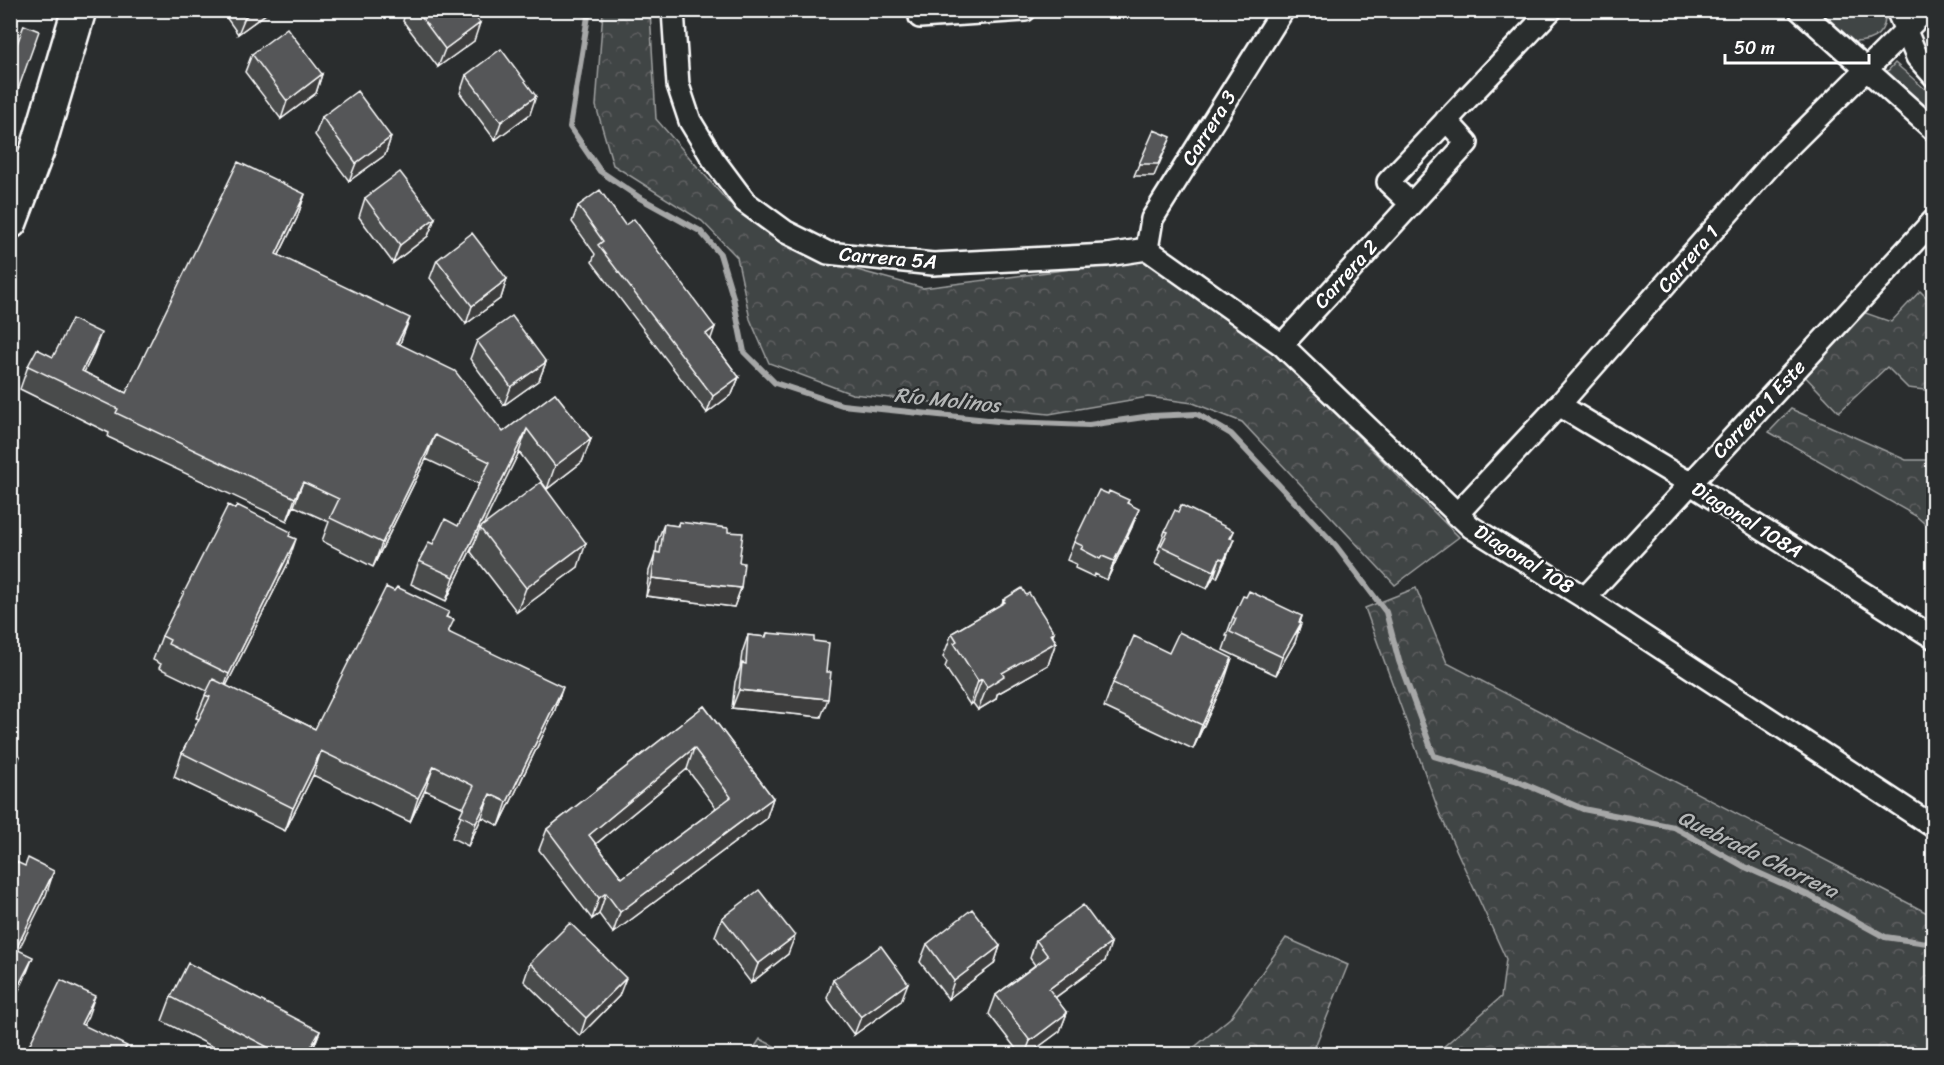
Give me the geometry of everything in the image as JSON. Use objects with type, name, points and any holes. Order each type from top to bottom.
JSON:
[{"type":"main road","points":[[10,222],[38,148],[79,10]]},
{"type":"street","name":"Carrera 5A","points":[[673,10],[678,85],[690,121],[713,159],[745,202],[786,232],[828,253],[933,264],[1107,255],[1148,249]]},
{"type":"street","points":[[920,14],[1025,10]]},
{"type":"street","name":"Carrera 3","points":[[1148,249],[1152,219],[1283,10]]},
{"type":"street","points":[[1410,203],[1388,183],[1551,10]]},
{"type":"street","points":[[1800,10],[1866,72],[1934,129]]},
{"type":"street","points":[[1897,10],[1917,57],[1934,76]]},
{"type":"street","name":"Carrera 1","points":[[1456,515],[1559,405],[1774,161],[1926,10]]},
{"type":"street","name":"Carrera 2","points":[[1282,345],[1467,143],[1446,120]]},
{"type":"street","name":"Carrera 1 Este","points":[[1585,598],[1934,220]]},
{"type":"street","name":"Diagonal 108","points":[[1148,249],[1282,345],[1471,527],[1585,598],[1934,827]]},
{"type":"street","name":"Diagonal 108A","points":[[1559,405],[1691,484],[1934,638]]},
{"type":"green space","points":[[603,11],[650,11],[656,119],[728,202],[828,262],[923,288],[1150,259],[1281,359],[1459,537],[1395,585],[1242,422],[1193,403],[1148,397],[1049,414],[852,394],[769,363],[750,319],[737,257],[702,221],[613,165],[596,106]]},
{"type":"green space","points":[[1820,11],[1885,11],[1884,25],[1874,38],[1854,42]]},
{"type":"green space","points":[[1895,63],[1933,96],[1933,118],[1884,75]]},
{"type":"green space","points":[[1920,291],[1933,304],[1933,391],[1908,388],[1887,367],[1839,412],[1798,369],[1860,311],[1891,322]]},
{"type":"green space","points":[[1791,409],[1906,460],[1933,460],[1933,531],[1916,516],[1769,432]]},
{"type":"green space","points":[[1416,588],[1447,663],[1933,916],[1933,1054],[1435,1054],[1501,997],[1506,959],[1439,812],[1365,608]]},
{"type":"green space","points":[[1286,938],[1348,965],[1312,1054],[1186,1054],[1230,1018]]},
{"type":"green space","points":[[760,1039],[790,1054],[750,1054]]},
{"type":"building","points":[[240,10],[254,10],[245,17]]},
{"type":"building","points":[[416,10],[471,10],[480,23],[445,49]]},
{"type":"building","points":[[24,25],[39,31],[10,112],[10,63]]},
{"type":"building","points":[[287,28],[322,74],[287,101],[252,54]]},
{"type":"building","points":[[501,49],[536,96],[501,122],[466,75]]},
{"type":"building","points":[[357,91],[391,137],[356,163],[322,117]]},
{"type":"building","points":[[1154,130],[1171,137],[1158,164],[1139,164]]},
{"type":"building","points":[[238,162],[305,194],[276,254],[410,318],[397,343],[455,371],[503,432],[555,393],[591,439],[555,466],[527,429],[454,577],[419,561],[429,542],[433,544],[445,519],[458,526],[490,462],[435,435],[382,543],[330,518],[339,499],[303,482],[295,498],[116,413],[118,409],[28,366],[37,349],[53,357],[72,319],[101,333],[82,371],[126,393]]},
{"type":"building","points":[[400,172],[435,218],[400,245],[365,198]]},
{"type":"building","points":[[600,190],[625,225],[634,219],[715,327],[706,334],[739,377],[713,396],[598,245],[603,241],[578,206]]},
{"type":"building","points":[[472,233],[507,279],[472,306],[437,260]]},
{"type":"building","points":[[512,316],[546,362],[511,387],[477,341]]},
{"type":"building","points":[[541,482],[586,543],[526,588],[480,528]]},
{"type":"building","points":[[1099,490],[1108,494],[1109,491],[1129,500],[1127,503],[1139,509],[1114,561],[1102,556],[1100,559],[1081,549],[1083,546],[1074,542]]},
{"type":"building","points":[[228,505],[235,509],[237,505],[291,532],[289,536],[296,539],[229,674],[168,644],[170,640],[162,636]]},
{"type":"building","points":[[1181,505],[1234,531],[1230,538],[1234,539],[1224,560],[1220,558],[1214,571],[1161,546],[1175,510],[1178,512]]},
{"type":"building","points":[[679,522],[728,528],[728,532],[743,533],[739,562],[744,563],[741,588],[652,578],[655,552],[660,553],[664,524],[678,526]]},
{"type":"building","points":[[386,587],[394,591],[397,587],[449,612],[446,617],[454,620],[448,632],[563,687],[507,802],[490,794],[476,823],[460,815],[474,786],[434,766],[418,798],[321,751],[293,808],[182,753],[210,697],[205,695],[213,679],[315,729]]},
{"type":"building","points":[[1022,588],[1026,595],[1029,593],[1054,632],[1051,634],[1056,642],[1002,673],[1004,676],[987,687],[982,679],[978,681],[954,643],[957,641],[952,633],[1005,602],[1003,600]]},
{"type":"building","points":[[1249,591],[1302,616],[1299,622],[1301,623],[1282,657],[1230,632],[1236,619],[1233,617],[1243,596],[1246,597]]},
{"type":"building","points":[[1179,632],[1232,658],[1202,725],[1113,683],[1134,636],[1169,653]]},
{"type":"building","points":[[767,633],[814,637],[814,641],[829,643],[826,672],[831,672],[828,699],[739,690],[742,663],[746,664],[748,635],[766,637]]},
{"type":"building","points":[[704,706],[773,798],[620,912],[606,893],[599,898],[547,829]],"holes":[[[694,748],[731,797],[622,878],[589,835]]]},
{"type":"building","points":[[10,741],[16,744],[12,752],[20,756],[10,775]]},
{"type":"building","points":[[28,858],[54,871],[16,949],[33,957],[10,1002],[10,859],[25,866]]},
{"type":"building","points":[[759,890],[795,936],[758,964],[722,918]]},
{"type":"building","points":[[1083,905],[1111,943],[1049,989],[1067,1013],[1030,1041],[996,995],[1048,956],[1036,940]]},
{"type":"building","points":[[972,909],[1000,946],[954,981],[927,944]]},
{"type":"building","points":[[570,923],[626,978],[586,1018],[530,963]]},
{"type":"building","points":[[881,946],[908,983],[861,1017],[833,980]]},
{"type":"building","points":[[188,963],[320,1031],[307,1054],[281,1054],[171,997]]},
{"type":"building","points":[[61,980],[95,996],[81,1024],[127,1046],[122,1054],[25,1054]]},
{"type":"waterway","name":"Río Molinos","points":[[589,10],[570,127],[600,171],[640,198],[700,231],[720,254],[733,297],[744,352],[775,383],[842,405],[1007,422],[1089,425],[1151,416],[1197,414],[1231,434],[1336,546],[1386,612],[1399,661],[1434,756],[1515,780],[1583,809],[1674,827],[1743,866],[1810,896],[1885,937],[1934,944]]},
{"type":"water label","name":"Quebrada Chorrera","points":[[1758,854]]}]
